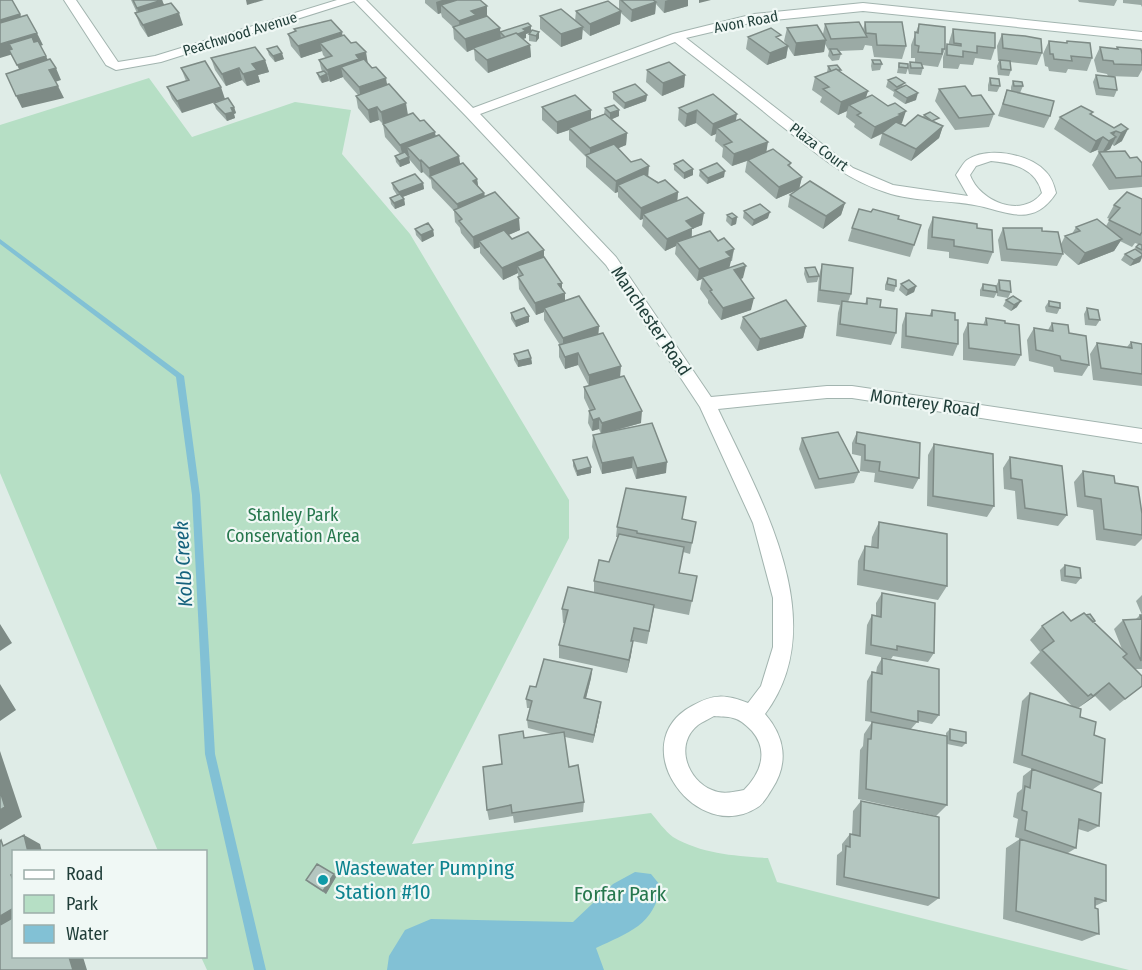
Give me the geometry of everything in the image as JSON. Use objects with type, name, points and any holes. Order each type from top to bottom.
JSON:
[{"type":"street","name":"Peachwood Avenue","points":[[70,0],[110,62],[116,66],[157,59],[349,0]]},
{"type":"street","name":"Manchester Road","points":[[359,0],[471,113],[611,261],[707,404],[762,523],[783,598],[783,647],[770,691],[751,716]]},
{"type":"street","name":"Avon Road","points":[[471,113],[677,37],[754,18],[861,4],[1142,36]]},
{"type":"street","name":"Plaza Court","points":[[677,37],[848,171],[890,189],[986,203],[1010,209],[1034,207],[1040,204],[1049,193],[1048,183],[1040,173],[1023,162],[1004,157],[982,158],[966,167],[963,175],[964,184],[974,196],[986,203]]},
{"type":"street","name":"Monterey Road","points":[[707,404],[827,392],[852,392],[1142,436]]},
{"type":"street","points":[[712,706],[735,708],[751,716],[764,728],[770,740],[774,757],[772,774],[750,799],[732,804],[702,798],[688,786],[677,771],[673,750],[677,733],[686,720],[697,711],[712,706]]},
{"type":"green space","name":"Stanley Park Conservation Area","points":[[149,78],[192,137],[295,102],[351,110],[342,154],[410,234],[569,500],[569,538],[412,844],[651,813],[664,829],[684,843],[707,851],[768,858],[777,882],[1129,970],[207,970],[201,958],[207,958],[207,850],[158,850],[0,473],[0,125]]},
{"type":"water","points":[[635,872],[651,874],[660,885],[657,899],[653,910],[638,926],[596,948],[604,970],[387,970],[389,956],[405,930],[431,919],[573,922],[613,884]]},
{"type":"building","points":[[0,0],[12,0],[20,14],[0,20]]},
{"type":"building","points":[[133,0],[162,0],[137,8]]},
{"type":"building","points":[[457,0],[480,0],[487,6],[471,11],[476,15],[459,21],[441,5]]},
{"type":"building","points":[[621,0],[653,0],[656,2],[632,10]]},
{"type":"building","points":[[608,1],[621,11],[590,24],[576,11]]},
{"type":"building","points":[[171,3],[179,13],[143,25],[135,13]]},
{"type":"building","points":[[561,9],[583,27],[561,34],[540,16]]},
{"type":"building","points":[[27,15],[37,33],[0,44],[0,23]]},
{"type":"building","points":[[487,16],[500,28],[465,39],[453,27]]},
{"type":"building","points":[[331,20],[342,32],[298,46],[288,34],[296,31],[294,29]]},
{"type":"building","points":[[859,22],[867,37],[831,39],[825,24]]},
{"type":"building","points":[[865,22],[902,22],[906,46],[877,45],[876,34],[866,33]]},
{"type":"building","points":[[528,23],[531,26],[518,34],[505,37],[500,32]]},
{"type":"building","points":[[919,24],[945,27],[945,49],[942,49],[942,54],[918,52],[919,46],[915,45],[915,32],[918,33]]},
{"type":"building","points":[[817,25],[826,40],[796,43],[787,28]]},
{"type":"building","points":[[771,28],[781,35],[776,37],[788,46],[770,53],[748,37]]},
{"type":"building","points":[[953,29],[995,33],[995,48],[977,46],[977,53],[963,51],[963,57],[947,55],[947,44],[961,46],[961,44],[954,43]]},
{"type":"building","points":[[532,30],[539,32],[536,36],[529,34]]},
{"type":"building","points":[[516,33],[530,45],[487,60],[473,48]]},
{"type":"building","points":[[1002,34],[1041,39],[1042,53],[1003,48]]},
{"type":"building","points":[[344,35],[351,43],[356,42],[366,52],[356,55],[359,59],[327,70],[319,60],[332,56],[320,43]]},
{"type":"building","points":[[32,37],[34,42],[38,41],[46,56],[17,65],[9,50],[12,49],[9,44]]},
{"type":"building","points":[[1049,41],[1090,43],[1092,58],[1071,56],[1072,61],[1054,59],[1053,54],[1050,54]]},
{"type":"building","points":[[277,46],[282,53],[273,56],[267,49]]},
{"type":"building","points":[[255,47],[265,60],[252,64],[257,70],[243,74],[239,68],[222,74],[211,58]]},
{"type":"building","points":[[1100,47],[1141,49],[1142,65],[1114,64],[1113,61],[1103,60]]},
{"type":"building","points":[[830,49],[837,49],[841,54],[833,55]]},
{"type":"building","points":[[50,59],[56,68],[49,70],[58,86],[16,96],[6,74]]},
{"type":"building","points":[[364,59],[386,78],[359,87],[341,67]]},
{"type":"building","points":[[872,60],[880,60],[882,64],[874,64]]},
{"type":"building","points":[[1000,60],[1010,61],[1011,70],[1001,69]]},
{"type":"building","points":[[205,61],[221,87],[177,101],[167,87],[189,80],[181,68]]},
{"type":"building","points":[[669,62],[685,75],[663,83],[647,70]]},
{"type":"building","points":[[910,62],[921,63],[923,68],[911,68]]},
{"type":"building","points":[[899,63],[908,64],[908,68],[899,67]]},
{"type":"building","points":[[837,65],[841,70],[831,71],[828,66]]},
{"type":"building","points":[[836,69],[868,91],[841,102],[823,89],[829,87],[815,77]]},
{"type":"building","points":[[324,71],[327,74],[320,77],[317,73]]},
{"type":"building","points":[[1096,75],[1115,77],[1117,90],[1099,88]]},
{"type":"building","points":[[896,77],[905,83],[897,87],[888,80]]},
{"type":"building","points":[[990,78],[999,79],[1000,86],[991,85]]},
{"type":"building","points":[[1013,81],[1022,82],[1023,86],[1014,86]]},
{"type":"building","points":[[389,84],[406,103],[381,112],[377,107],[368,110],[356,96]]},
{"type":"building","points":[[635,84],[647,95],[625,103],[613,92]]},
{"type":"building","points":[[906,85],[918,93],[907,98],[895,90]]},
{"type":"building","points":[[965,86],[972,96],[981,95],[994,114],[959,118],[939,89]]},
{"type":"building","points":[[1007,90],[1054,101],[1050,116],[1003,104]]},
{"type":"building","points":[[713,94],[737,114],[713,124],[697,110],[687,114],[679,108]]},
{"type":"building","points":[[575,95],[591,110],[557,122],[542,107]]},
{"type":"building","points":[[872,95],[888,106],[895,103],[906,111],[875,127],[857,115],[861,113],[849,105]]},
{"type":"building","points":[[228,98],[234,107],[231,108],[233,112],[225,114],[214,103]]},
{"type":"building","points":[[614,105],[619,110],[610,113],[605,108]]},
{"type":"building","points":[[1081,106],[1114,128],[1121,124],[1128,129],[1121,133],[1116,131],[1111,133],[1116,137],[1109,141],[1103,137],[1096,141],[1060,117]]},
{"type":"building","points":[[930,112],[939,118],[932,121],[924,115]]},
{"type":"building","points":[[413,113],[420,121],[424,120],[435,132],[400,145],[383,124]]},
{"type":"building","points":[[605,114],[627,133],[590,148],[569,128]]},
{"type":"building","points":[[918,115],[943,126],[916,149],[882,133],[896,122],[905,126]]},
{"type":"building","points":[[740,119],[768,142],[734,154],[724,145],[732,142],[717,128]]},
{"type":"building","points":[[439,135],[459,156],[429,168],[407,147]]},
{"type":"building","points":[[614,144],[631,162],[641,159],[649,166],[616,181],[586,155]]},
{"type":"building","points":[[773,149],[791,163],[788,165],[802,177],[779,187],[748,160]]},
{"type":"building","points":[[1125,151],[1130,158],[1137,157],[1142,163],[1142,176],[1116,178],[1099,152]]},
{"type":"building","points":[[405,152],[409,157],[399,161],[395,156]]},
{"type":"building","points":[[683,160],[693,169],[684,173],[674,164]]},
{"type":"building","points":[[463,163],[477,179],[473,181],[484,193],[457,204],[430,176]]},
{"type":"building","points":[[717,163],[725,171],[708,178],[700,170]]},
{"type":"building","points":[[415,174],[423,183],[399,192],[392,183]]},
{"type":"building","points":[[644,174],[658,183],[665,180],[678,192],[641,208],[618,185]]},
{"type":"building","points":[[810,181],[845,203],[826,216],[790,195]]},
{"type":"building","points":[[495,192],[519,218],[473,237],[459,221],[462,219],[454,210]]},
{"type":"building","points":[[1127,192],[1142,199],[1142,232],[1140,235],[1109,220],[1120,208],[1114,205]]},
{"type":"building","points":[[400,194],[404,199],[394,203],[390,198]]},
{"type":"building","points":[[687,197],[704,213],[686,221],[693,228],[667,239],[643,214]]},
{"type":"building","points":[[760,204],[770,212],[754,220],[744,211]]},
{"type":"building","points":[[859,209],[871,212],[873,209],[921,225],[914,245],[852,228]]},
{"type":"building","points":[[732,213],[737,217],[732,219],[727,215]]},
{"type":"building","points":[[933,217],[977,224],[977,228],[992,230],[993,252],[954,246],[954,240],[932,237]]},
{"type":"building","points":[[1097,219],[1122,239],[1085,253],[1065,236],[1080,231],[1076,227]]},
{"type":"building","points":[[428,223],[433,230],[421,235],[415,229]]},
{"type":"building","points":[[1003,228],[1042,228],[1042,231],[1058,232],[1063,254],[1007,249]]},
{"type":"building","points":[[504,230],[512,239],[528,232],[544,250],[502,268],[479,241]]},
{"type":"building","points":[[710,231],[718,241],[724,238],[734,249],[726,252],[731,257],[699,269],[677,242]]},
{"type":"building","points":[[1135,249],[1142,256],[1134,260],[1125,254]]},
{"type":"building","points":[[544,257],[562,283],[558,284],[565,293],[535,303],[518,277],[523,275],[517,266]]},
{"type":"building","points":[[743,263],[746,266],[734,270],[754,298],[723,308],[702,277]]},
{"type":"building","points":[[822,264],[853,268],[851,294],[820,290]]},
{"type":"building","points":[[815,267],[819,276],[809,277],[805,268]]},
{"type":"building","points":[[888,278],[896,280],[896,286],[887,284]]},
{"type":"building","points":[[909,280],[916,286],[908,290],[901,284]]},
{"type":"building","points":[[999,280],[1010,281],[1011,292],[1000,290]]},
{"type":"building","points":[[983,284],[996,286],[997,292],[983,290]]},
{"type":"building","points":[[579,296],[599,326],[563,338],[544,308]]},
{"type":"building","points":[[1013,296],[1021,301],[1014,305],[1006,300]]},
{"type":"building","points":[[867,298],[881,300],[880,307],[897,309],[896,333],[840,324],[842,301],[867,304]]},
{"type":"building","points":[[786,300],[806,326],[760,339],[743,317]]},
{"type":"building","points":[[1049,301],[1060,303],[1060,308],[1049,306]]},
{"type":"building","points":[[524,308],[529,316],[515,321],[511,313]]},
{"type":"building","points":[[1087,308],[1098,310],[1100,320],[1089,319]]},
{"type":"building","points":[[932,310],[955,313],[955,320],[958,320],[958,344],[906,336],[906,313],[932,316]]},
{"type":"building","points":[[986,318],[1019,325],[1021,355],[969,348],[968,323],[987,325]]},
{"type":"building","points":[[1052,323],[1068,325],[1069,333],[1086,336],[1089,365],[1061,360],[1060,356],[1036,350],[1034,328],[1053,331]]},
{"type":"building","points":[[603,333],[621,366],[589,375],[578,353],[565,357],[559,345]]},
{"type":"building","points":[[1131,342],[1142,344],[1142,374],[1101,368],[1097,343],[1132,348]]},
{"type":"building","points":[[528,350],[531,358],[518,361],[514,354]]},
{"type":"building","points":[[624,376],[642,411],[602,423],[599,418],[593,420],[589,411],[595,409],[584,387]]},
{"type":"building","points":[[652,423],[667,462],[637,468],[633,457],[602,463],[593,435]]},
{"type":"building","points":[[838,432],[859,472],[819,479],[802,438]]},
{"type":"building","points":[[857,432],[920,443],[919,478],[879,471],[880,462],[865,460],[865,445],[856,443]]},
{"type":"building","points":[[934,444],[993,454],[994,506],[933,496]]},
{"type":"building","points":[[587,457],[591,467],[577,471],[573,460]]},
{"type":"building","points":[[1010,457],[1062,466],[1067,515],[1025,508],[1022,480],[1011,478]]},
{"type":"building","points":[[1083,471],[1114,476],[1115,483],[1138,487],[1142,535],[1104,529],[1101,499],[1085,496]]},
{"type":"building","points":[[626,488],[686,497],[682,519],[696,522],[692,543],[617,527]]},
{"type":"building","points":[[879,522],[947,534],[947,586],[864,570],[865,546],[878,548]]},
{"type":"building","points":[[619,534],[684,547],[679,573],[697,576],[692,601],[594,581],[599,560],[609,562]]},
{"type":"building","points":[[1065,565],[1080,568],[1081,578],[1065,576]]},
{"type":"building","points":[[568,587],[654,605],[649,631],[634,628],[629,660],[559,645],[568,610],[562,609]]},
{"type":"building","points":[[882,593],[935,603],[934,653],[897,646],[897,650],[871,645],[872,615],[881,617]]},
{"type":"building","points":[[1063,612],[1071,621],[1084,613],[1127,654],[1123,657],[1142,676],[1142,686],[1125,699],[1109,683],[1093,696],[1091,694],[1088,696],[1042,650],[1054,641],[1042,626]]},
{"type":"building","points":[[1090,614],[1095,621],[1093,622],[1086,615]]},
{"type":"building","points":[[1140,615],[1142,615],[1141,661],[1123,620],[1141,619]]},
{"type":"building","points":[[882,658],[939,669],[939,715],[918,711],[918,722],[871,712],[872,672],[882,674]]},
{"type":"building","points":[[544,659],[592,669],[584,698],[601,702],[594,735],[527,720],[532,701],[526,699],[530,686],[536,687]]},
{"type":"building","points":[[1030,693],[1081,709],[1080,717],[1096,722],[1094,735],[1105,739],[1102,783],[1022,755]]},
{"type":"building","points":[[872,722],[947,736],[947,805],[866,789],[868,739],[871,739]]},
{"type":"building","points":[[950,729],[966,732],[966,743],[950,740]]},
{"type":"building","points":[[523,731],[524,738],[564,732],[569,767],[578,765],[584,802],[512,813],[511,805],[487,810],[483,767],[502,764],[499,735]]},
{"type":"building","points":[[1032,769],[1101,793],[1099,826],[1079,819],[1076,848],[1025,830],[1027,812],[1022,810],[1025,786],[1030,788]]},
{"type":"building","points":[[0,791],[5,807],[0,810]]},
{"type":"building","points":[[861,801],[939,817],[939,898],[844,877],[846,846],[850,847],[850,834],[860,836]]},
{"type":"building","points":[[24,835],[28,850],[12,850],[12,909],[0,916],[1,840],[3,846]]},
{"type":"building","points":[[1020,839],[1106,865],[1106,901],[1095,898],[1099,934],[1016,911]]},
{"type":"building","name":"Wastewater Pumping Station #10","points":[[317,864],[334,874],[323,891],[306,880]]},
{"type":"building","points":[[12,918],[12,958],[69,958],[73,970],[0,970],[0,925]]},
{"type":"waterway","name":"Kolb Creek","points":[[0,241],[180,376],[196,495],[210,754],[260,970]]},
{"type":"place","name":"Wastewater Pumping Station #10","points":[[323,880]]},
{"type":"park label","name":"Forfar Park","points":[[620,894]]}]
